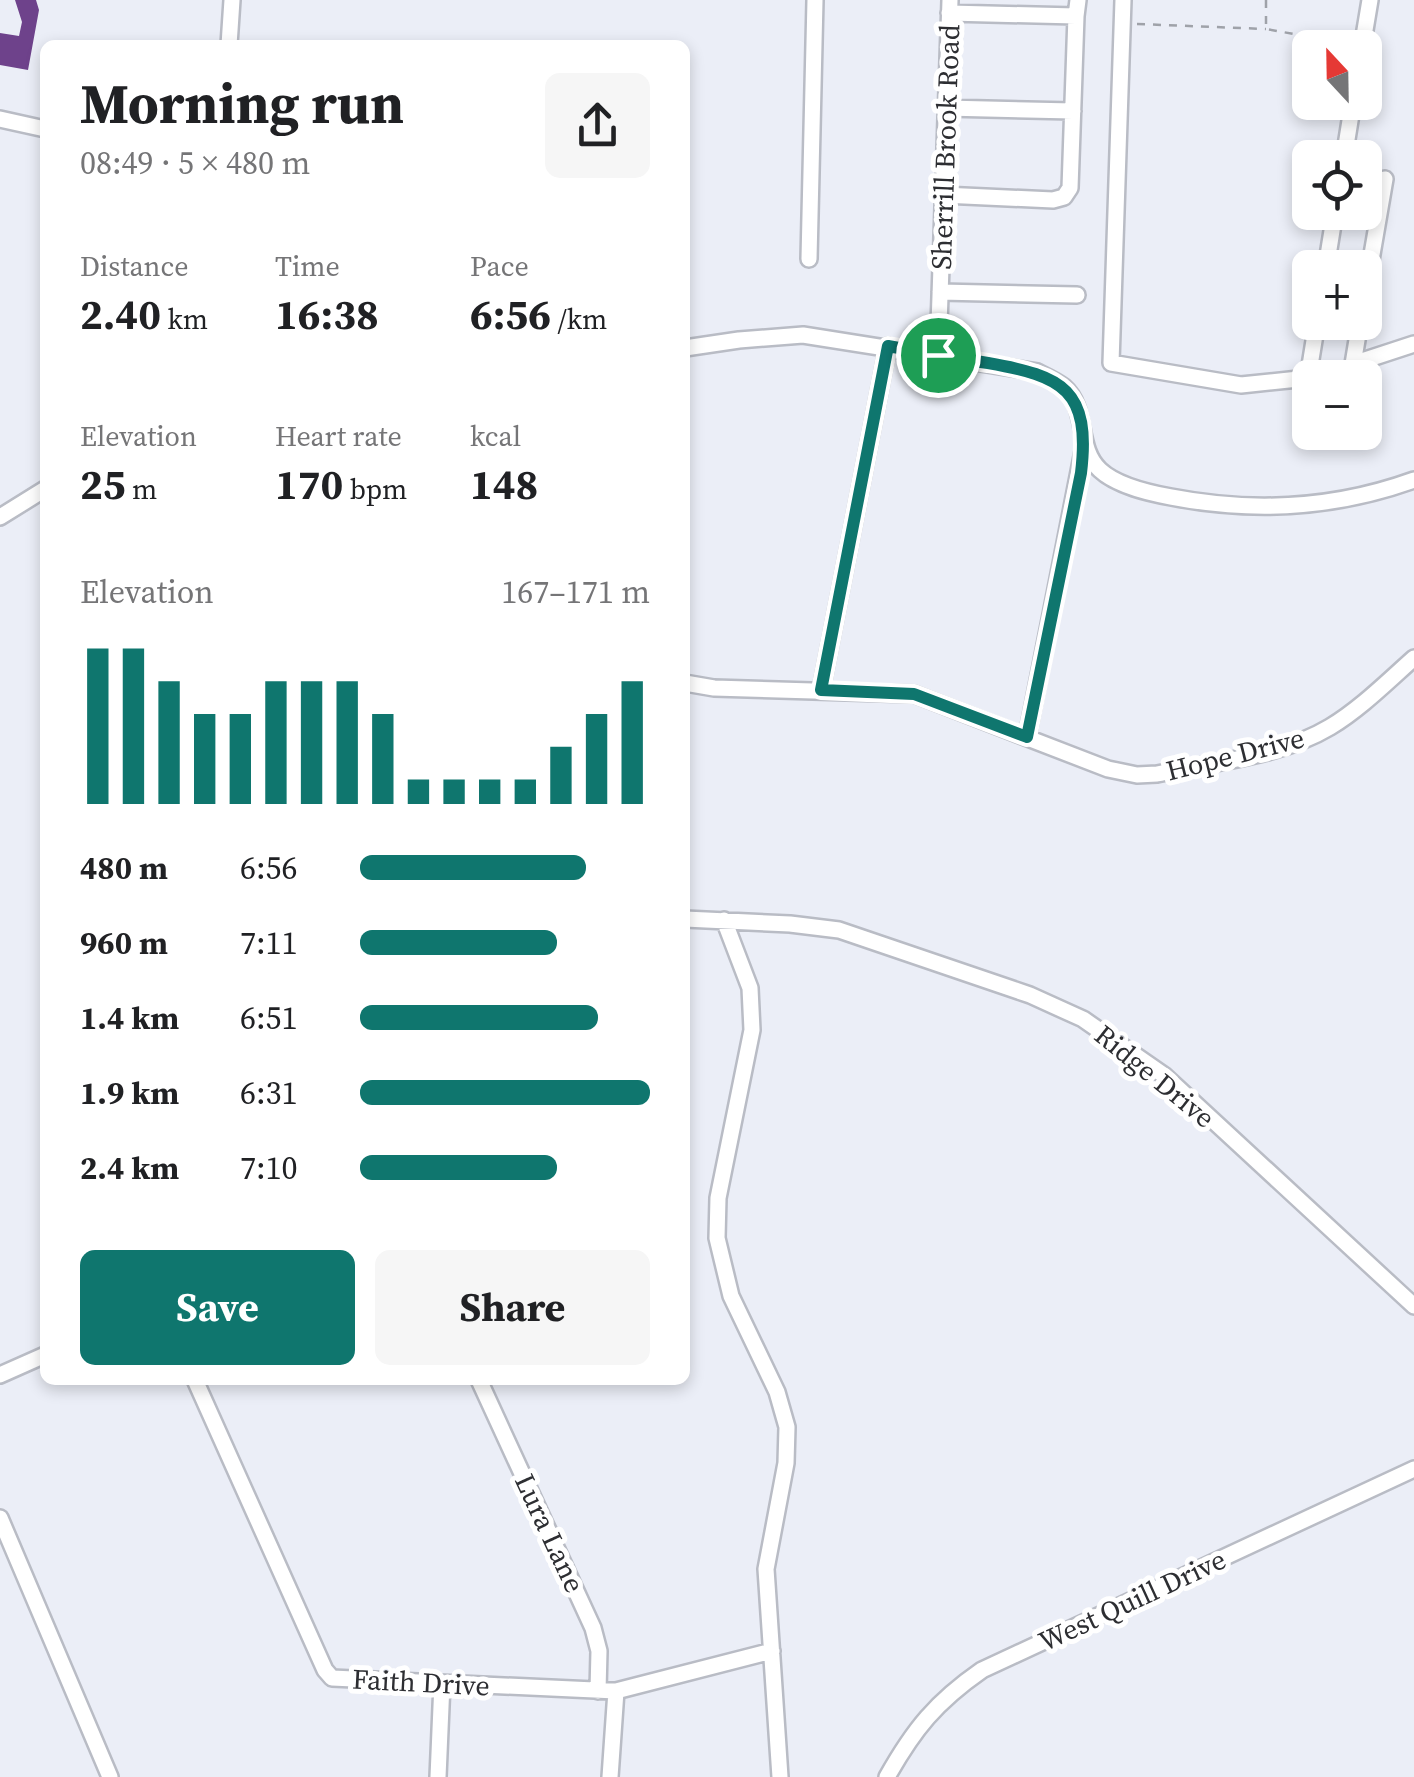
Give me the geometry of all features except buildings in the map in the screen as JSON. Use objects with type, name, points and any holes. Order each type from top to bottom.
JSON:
[{"type":"street","points":[[229,40],[232,0]]},
{"type":"street","points":[[810,259],[815,0]]},
{"type":"street","points":[[1123,0],[1111,363],[1240,385],[1308,378],[1314,340]]},
{"type":"street","points":[[1365,30],[1370,0]]},
{"type":"street","points":[[943,195],[1053,200],[1064,196],[1070,188],[1077,8],[949,6]]},
{"type":"street","name":"Sherrill Brook Road","points":[[938,355],[949,6]]},
{"type":"street","points":[[946,108],[1073,111]]},
{"type":"street","points":[[0,119],[40,128]]},
{"type":"street","points":[[1373,250],[1385,179]]},
{"type":"street","points":[[940,292],[1077,294]]},
{"type":"street","points":[[690,347],[802,335],[1037,372],[1065,388],[1078,410],[1085,443],[1099,470],[1118,482],[1156,494],[1209,504],[1305,506],[1342,501],[1414,480]]},
{"type":"street","points":[[1357,340],[1353,364],[1414,344]]},
{"type":"street","points":[[821,690],[888,346]]},
{"type":"street","points":[[1027,737],[1085,443]]},
{"type":"street","points":[[0,516],[40,492]]},
{"type":"street","name":"Hope Drive","points":[[690,683],[714,688],[914,694],[1108,770],[1158,774],[1308,738],[1343,719],[1414,658]]},
{"type":"street","name":"Ridge Drive","points":[[690,919],[839,930],[1030,995],[1083,1019],[1164,1076],[1414,1306]]},
{"type":"street","points":[[724,920],[750,988],[752,1030],[718,1198],[717,1238],[731,1296],[776,1392],[787,1428],[786,1463],[766,1569],[780,1777]]},
{"type":"street","points":[[0,1375],[40,1357]]},
{"type":"street","name":"Faith Drive","points":[[197,1385],[325,1670],[332,1678],[616,1691],[772,1651]]},
{"type":"street","name":"Lura Lane","points":[[481,1385],[593,1628],[598,1651],[598,1691]]},
{"type":"street","name":"West Quill Drive","points":[[887,1777],[924,1718],[948,1694],[982,1670],[1414,1468]]},
{"type":"street","points":[[0,1518],[110,1777]]},
{"type":"street","points":[[438,1777],[442,1683]]},
{"type":"street","points":[[610,1777],[616,1691]]},
{"type":"path","points":[[1266,0],[1266,29]]},
{"type":"path","points":[[1122,23],[1266,29],[1292,34]]},
{"type":"route","points":[[888,346],[938,355],[1037,372],[1065,388],[1078,410],[1085,443],[1081,473],[1027,737],[914,694],[821,690],[888,346]]}]
